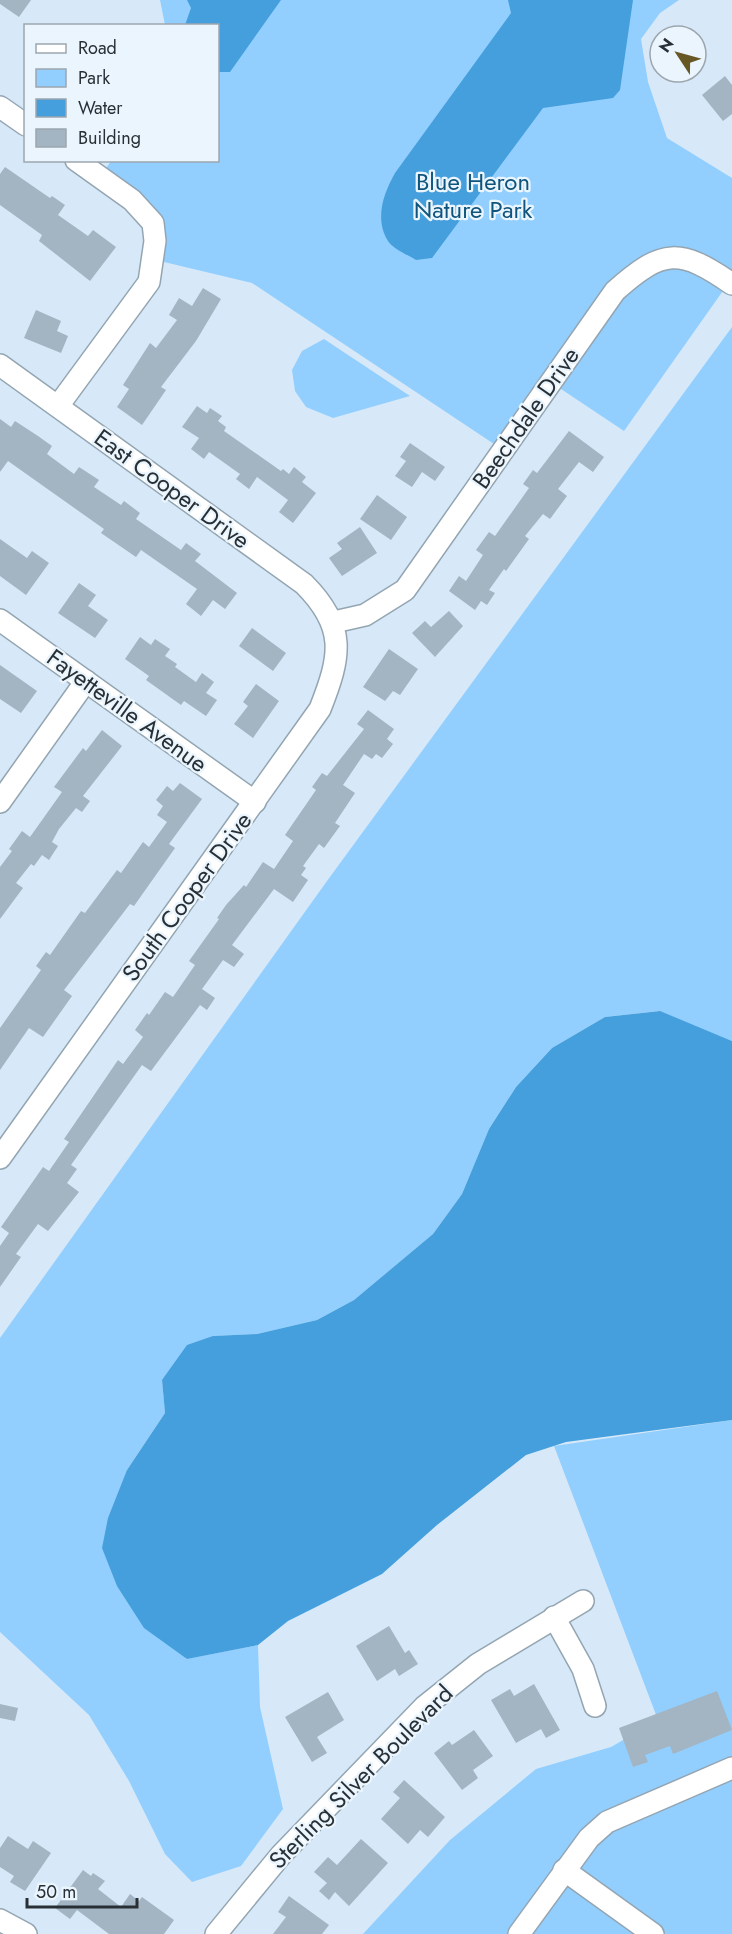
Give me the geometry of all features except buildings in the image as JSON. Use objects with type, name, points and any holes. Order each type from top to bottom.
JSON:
[{"type":"street","points":[[0,107],[24,124]]},
{"type":"street","points":[[58,406],[149,282],[155,241],[153,224],[132,200],[79,162]]},
{"type":"street","name":"Beechdale Drive","points":[[334,622],[365,615],[405,590],[615,291],[629,279],[655,262],[680,256],[703,263],[732,284]]},
{"type":"street","name":"East Cooper Drive","points":[[0,365],[304,584],[318,598],[334,622]]},
{"type":"street","name":"Fayetteville Avenue","points":[[0,620],[255,802]]},
{"type":"street","name":"South Cooper Drive","points":[[0,1158],[320,709],[335,666],[338,647],[334,622]]},
{"type":"street","points":[[0,802],[86,681]]},
{"type":"street","name":"Sterling Silver Boulevard","points":[[216,1934],[281,1855],[424,1707],[478,1664],[583,1601]]},
{"type":"street","points":[[554,1617],[583,1669],[595,1706]]},
{"type":"street","points":[[519,1934],[589,1838],[607,1822],[732,1768]]},
{"type":"street","points":[[564,1870],[653,1934]]},
{"type":"street","points":[[0,1920],[26,1934]]},
{"type":"green space","name":"Blue Heron Nature Park","points":[[160,0],[679,0],[660,13],[652,24],[648,24],[648,29],[641,39],[648,84],[667,138],[732,178],[732,278],[624,431],[546,379],[497,446],[252,283],[164,262],[156,220],[100,177],[110,162],[219,162],[219,24],[165,24]]},
{"type":"green space","points":[[732,327],[732,1041],[659,1011],[605,1017],[552,1048],[516,1087],[489,1129],[462,1194],[433,1234],[354,1300],[317,1320],[257,1334],[213,1336],[162,1380],[165,1413],[127,1470],[186,1659],[258,1645],[260,1707],[283,1809],[241,1866],[192,1882],[165,1854],[129,1781],[89,1715],[0,1632],[0,1338],[327,881]]},
{"type":"green space","points":[[324,339],[410,396],[333,418],[306,407],[295,391],[292,370],[302,351]]},
{"type":"green space","points":[[732,1420],[732,1759],[561,1859],[508,1934],[363,1934],[450,1840],[536,1769],[611,1747],[658,1720],[554,1446]]},
{"type":"green space","points":[[732,1777],[732,1934],[666,1934],[576,1869],[596,1843],[612,1828]]},
{"type":"green space","points":[[567,1881],[641,1934],[529,1934]]},
{"type":"water","points":[[187,0],[281,0],[230,72],[219,72],[219,24],[185,24],[191,8]]},
{"type":"water","points":[[508,0],[633,0],[620,90],[613,98],[543,108],[432,258],[416,260],[388,241],[381,215],[384,197],[395,173],[511,13]]},
{"type":"water","points":[[660,1011],[732,1041],[732,1420],[566,1442],[526,1455],[437,1525],[382,1574],[288,1621],[258,1645],[187,1659],[144,1628],[117,1586],[102,1548],[108,1518],[127,1470],[165,1413],[162,1380],[187,1345],[213,1336],[257,1334],[317,1320],[354,1300],[433,1234],[462,1194],[489,1129],[516,1087],[552,1048],[605,1017]]}]
